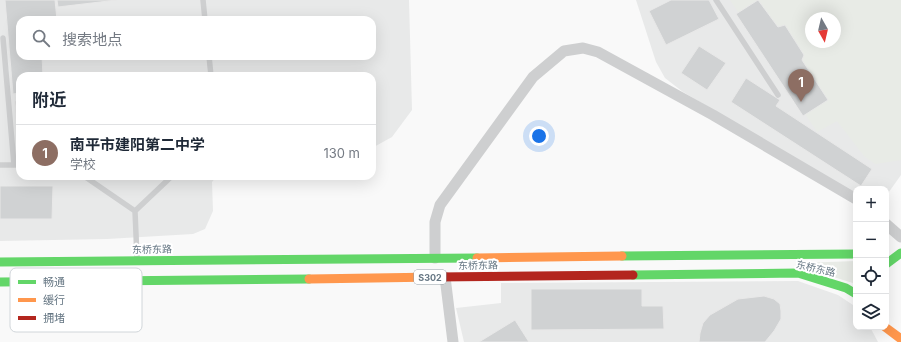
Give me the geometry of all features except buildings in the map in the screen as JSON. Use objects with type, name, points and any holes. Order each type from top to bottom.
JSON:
[{"type":"main road","points":[[889,253],[901,253]]},
{"type":"main road","points":[[889,262],[901,253]]},
{"type":"main road","name":"东桥东路","points":[[0,262],[853,254]]},
{"type":"main road","name":"东桥东路","points":[[142,280],[798,273],[840,285],[853,292]]},
{"type":"main road","name":"东桥东路","points":[[0,282],[10,282]]},
{"type":"main road","points":[[886,330],[892,342]]},
{"type":"main road","points":[[888,330],[901,339]]},
{"type":"street","points":[[435,258],[435,222],[440,205],[533,77],[564,51],[583,48],[598,52],[713,115],[853,197]]},
{"type":"street","points":[[889,227],[901,237]]},
{"type":"street","points":[[444,277],[453,342]]},
{"type":"lane","points":[[203,0],[205,16]]},
{"type":"lane","points":[[716,0],[778,95]]},
{"type":"lane","points":[[3,38],[16,156]]},
{"type":"lane","points":[[209,60],[211,72]]},
{"type":"lane","points":[[0,166],[16,165]]},
{"type":"lane","points":[[90,180],[135,211]]},
{"type":"lane","points":[[135,211],[168,180]]},
{"type":"lane","points":[[135,211],[138,261]]},
{"type":"shaded area","points":[[0,0],[409,0],[412,110],[392,137],[376,146],[376,72],[16,72],[16,180],[214,180],[212,182],[213,211],[205,229],[193,234],[107,239],[0,241]]},
{"type":"shaded area","points":[[636,0],[901,0],[901,175],[889,192],[889,186],[853,186],[853,192],[683,92],[665,78],[656,62]]},
{"type":"shaded area","points":[[730,0],[901,0],[901,160],[875,164],[864,156],[837,121],[817,132]]},
{"type":"shaded area","points":[[853,261],[853,283],[798,266],[800,263]]},
{"type":"shaded area","points":[[798,281],[838,295],[853,305],[853,330],[872,330],[878,342],[464,342],[456,308],[501,303],[501,283]]},
{"type":"traffic: fast","points":[[889,262],[901,253]]},
{"type":"traffic: fast","points":[[622,256],[853,254]]},
{"type":"traffic: fast","points":[[0,262],[477,258]]},
{"type":"traffic: fast","points":[[633,275],[798,273],[846,288],[853,292]]},
{"type":"traffic: fast","points":[[142,281],[309,279]]},
{"type":"traffic: fast","points":[[0,282],[10,282]]},
{"type":"traffic: slow","points":[[477,258],[622,256]]},
{"type":"traffic: slow","points":[[309,279],[437,277]]},
{"type":"traffic: slow","points":[[889,330],[901,339]]},
{"type":"traffic: jam","points":[[437,277],[633,275]]},
{"type":"place","name":"南平市建阳第二中学","points":[[801,102]]}]
